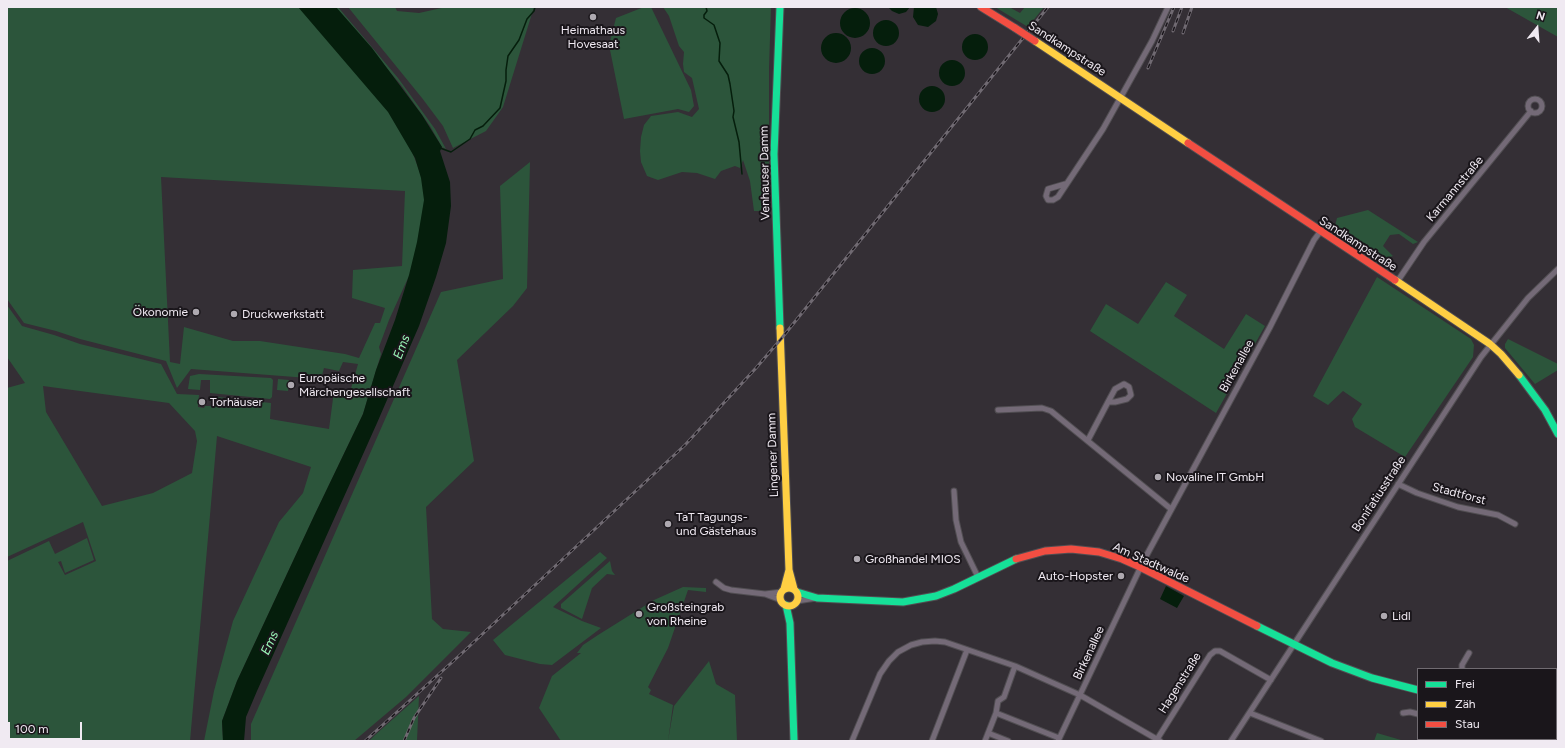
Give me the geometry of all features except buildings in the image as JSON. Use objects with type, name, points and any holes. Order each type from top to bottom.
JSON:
[{"type":"street","name":"Venhauser Damm","points":[[780,7],[774,154],[781,339]]},
{"type":"street","name":"Sandkampstraße","points":[[981,7],[1120,97],[1320,232],[1490,344],[1502,354],[1522,378],[1545,410],[1558,434]]},
{"type":"street","points":[[1065,184],[1103,129],[1152,41],[1168,7]]},
{"type":"street","name":"Karmannstraße","points":[[1397,282],[1434,230],[1531,111]]},
{"type":"street","name":"Birkenallee","points":[[1059,740],[1140,567],[1266,334],[1314,240],[1320,232]]},
{"type":"street","name":"Bonifatiusstraße","points":[[1231,741],[1490,344],[1528,298],[1558,269]]},
{"type":"street","name":"Lingener Damm","points":[[781,339],[789,570],[796,591],[796,603]]},
{"type":"street","points":[[1088,440],[1115,388],[1124,384],[1129,387],[1131,396],[1127,399],[1108,402]]},
{"type":"street","points":[[998,410],[1042,408],[1051,411],[1171,509]]},
{"type":"street","name":"Stadtforst","points":[[1398,484],[1417,493],[1458,507],[1498,515],[1515,524]]},
{"type":"street","points":[[954,491],[956,520],[961,542],[978,577]]},
{"type":"street","name":"Am Stadtwalde","points":[[783,591],[789,588],[817,598],[903,602],[936,596],[1014,560],[1030,555],[1046,551],[1086,550],[1122,559],[1140,567],[1294,644],[1350,670],[1398,686],[1417,690]]},
{"type":"street","name":"Lingener Damm","points":[[783,602],[783,591],[789,570]]},
{"type":"street","points":[[716,582],[724,588],[731,590],[765,594],[783,591]]},
{"type":"street","points":[[765,594],[783,602],[796,603],[790,623]]},
{"type":"street","name":"Am Stadtwalde","points":[[796,603],[817,598]]},
{"type":"street","points":[[783,602],[790,623],[794,741]]},
{"type":"street","points":[[852,741],[884,667],[898,652],[911,645],[934,641],[945,642],[1016,666],[1080,695],[1157,740]]},
{"type":"street","points":[[932,741],[967,650]]},
{"type":"street","name":"Hagenstraße","points":[[1157,740],[1210,655],[1215,651],[1220,651],[1271,680]]},
{"type":"street","points":[[1462,668],[1462,665],[1469,653]]},
{"type":"street","points":[[985,741],[996,713],[998,701],[1004,697],[1016,666]]},
{"type":"street","points":[[1402,713],[1410,712],[1417,714]]},
{"type":"street","points":[[996,713],[1059,740]]},
{"type":"street","points":[[1250,713],[1321,741]]},
{"type":"street","points":[[988,733],[1008,741]]},
{"type":"shaded area","points":[[7,7],[306,7],[383,102],[408,141],[422,178],[427,201],[412,273],[408,278],[389,320],[379,347],[381,354],[363,414],[237,681],[222,721],[223,741],[204,741],[214,691],[233,621],[279,522],[303,493],[311,467],[217,436],[190,741],[7,741],[7,561],[49,541],[55,554],[87,538],[94,560],[65,573],[61,561],[58,562],[65,575],[96,561],[83,522],[7,557],[7,388],[25,383],[7,357],[7,305],[22,326],[80,344],[161,364],[177,394],[199,395],[198,407],[204,408],[205,406],[212,406],[209,396],[271,403],[270,419],[329,429],[334,391],[350,392],[358,364],[343,362],[339,371],[324,368],[321,379],[191,369],[177,388],[166,361],[24,323],[7,299]],"holes":[[[161,177],[405,191],[402,266],[353,270],[352,298],[385,308],[380,323],[375,323],[359,358],[345,354],[260,341],[233,341],[184,327],[180,364],[170,362]],[[43,386],[169,403],[195,431],[197,441],[192,473],[153,493],[102,506],[46,412]]]},
{"type":"shaded area","points":[[334,7],[338,7],[398,78],[435,129],[446,149],[442,147],[430,126],[401,85]]},
{"type":"shaded area","points":[[348,7],[395,7],[397,11],[419,13],[446,7],[534,7],[503,107],[486,131],[453,148],[443,126]]},
{"type":"shaded area","points":[[644,7],[651,7],[691,90],[694,106],[689,112],[678,109],[624,119],[609,45],[616,18]]},
{"type":"shaded area","points":[[663,7],[771,7],[769,69],[769,211],[754,211],[750,181],[743,160],[740,168],[735,166],[721,171],[715,179],[697,173],[682,172],[658,180],[647,176],[641,162],[640,151],[644,125],[651,116],[678,112],[692,117],[699,109],[692,78],[684,72],[684,52],[679,46],[669,16]]},
{"type":"shaded area","points":[[995,7],[1009,7],[1020,13],[1025,7],[1044,7],[1028,27]]},
{"type":"shaded area","points":[[1505,7],[1558,7],[1558,37]]},
{"type":"shaded area","points":[[530,162],[527,288],[513,306],[457,360],[474,461],[426,507],[432,619],[443,629],[471,632],[406,697],[354,741],[251,741],[251,724],[441,292],[503,279],[500,186]]},
{"type":"shaded area","points":[[1368,210],[1418,242],[1413,244],[1399,234],[1390,235],[1383,246],[1393,256],[1390,257],[1387,264],[1337,231],[1335,226],[1337,218]]},
{"type":"shaded area","points":[[1377,277],[1471,339],[1474,345],[1473,357],[1405,457],[1355,427],[1352,419],[1362,404],[1343,391],[1328,405],[1313,396]]},
{"type":"shaded area","points":[[1166,282],[1187,295],[1174,316],[1224,349],[1246,314],[1265,326],[1216,413],[1090,331],[1106,304],[1138,324]]},
{"type":"shaded area","points":[[1508,339],[1558,364],[1558,370],[1535,384],[1505,348],[1505,344]]},
{"type":"shaded area","points":[[199,374],[271,378],[273,380],[272,397],[270,399],[210,393],[210,380],[201,380],[200,390],[188,389],[190,376]]},
{"type":"shaded area","points":[[278,379],[289,380],[288,391],[277,390]]},
{"type":"shaded area","points":[[600,552],[607,558],[553,607],[582,621],[601,628],[552,665],[540,664],[505,655],[493,640]]},
{"type":"shaded area","points":[[610,561],[612,571],[615,575],[607,574],[592,588],[582,619],[561,608],[561,604]]},
{"type":"shaded area","points":[[683,587],[706,588],[706,592],[688,590],[668,648],[648,687],[651,690],[649,694],[673,705],[668,741],[561,741],[539,708],[552,676],[581,653],[577,653],[583,645],[654,600]]},
{"type":"shaded area","points":[[709,661],[716,684],[735,695],[737,741],[668,741],[674,706]]},
{"type":"shaded area","points":[[419,696],[417,741],[369,741],[375,735]]},
{"type":"shaded area","points":[[1377,733],[1401,740],[1405,741],[1374,741]]},
{"type":"water","name":"Ems","points":[[298,7],[336,7],[372,48],[422,115],[442,147],[440,151],[450,182],[451,206],[446,243],[419,326],[246,717],[244,741],[223,741],[222,721],[237,681],[363,414],[376,370],[395,320],[409,275],[417,242],[424,200],[421,178],[415,158],[388,112]]},
{"type":"water","points":[[888,7],[910,7],[906,12],[899,14],[892,11]]},
{"type":"water","points":[[914,7],[936,7],[938,14],[936,21],[928,27],[918,25],[913,17]]},
{"type":"water","points":[[855,8],[866,12],[870,23],[866,34],[855,38],[844,34],[840,23],[844,12]]},
{"type":"water","points":[[886,20],[895,24],[899,33],[895,42],[886,46],[877,42],[873,33],[877,24]]},
{"type":"water","points":[[836,33],[847,37],[851,48],[847,59],[836,63],[825,59],[821,48],[825,37]]},
{"type":"water","points":[[975,34],[984,38],[988,47],[984,56],[975,60],[966,56],[962,47],[966,38]]},
{"type":"water","points":[[872,48],[881,52],[885,61],[881,70],[872,74],[863,70],[859,61],[863,52]]},
{"type":"water","points":[[952,60],[961,64],[965,73],[961,82],[952,86],[943,82],[939,73],[943,64]]},
{"type":"water","points":[[932,86],[941,90],[945,99],[941,108],[932,112],[923,108],[919,99],[923,90]]},
{"type":"water","points":[[1166,586],[1184,596],[1177,608],[1160,599]]},
{"type":"waterway","points":[[440,148],[451,152],[470,139],[475,130],[483,126],[500,108],[506,81],[508,56],[519,40],[527,19],[534,11],[535,7]]},
{"type":"waterway","points":[[706,7],[707,11],[704,18],[714,25],[720,43],[719,61],[728,75],[730,84],[734,111],[733,117],[739,142],[742,174]]},
{"type":"railway","points":[[365,741],[460,655],[685,445],[781,339],[1048,7]]},
{"type":"railway","points":[[1148,68],[1174,7]]},
{"type":"railway","points":[[1173,31],[1182,7]]},
{"type":"railway","points":[[1183,33],[1192,7]]},
{"type":"railway","points":[[404,741],[414,718],[441,678]]},
{"type":"traffic: fast","points":[[780,7],[774,154],[780,328]]},
{"type":"traffic: fast","points":[[1519,375],[1545,410],[1558,434]]},
{"type":"traffic: fast","points":[[797,592],[817,598],[903,602],[936,596],[954,589],[1016,559]]},
{"type":"traffic: fast","points":[[786,605],[790,623],[794,741]]},
{"type":"traffic: fast","points":[[1257,626],[1332,663],[1372,678],[1417,690]]},
{"type":"traffic: slow","points":[[1035,41],[1188,143]]},
{"type":"traffic: slow","points":[[1395,280],[1490,344],[1501,354],[1519,375]]},
{"type":"traffic: slow","points":[[780,328],[789,570],[794,589]]},
{"type":"traffic: slow","points":[[784,589],[789,570]]},
{"type":"traffic: slow","points":[[789,588],[795,591],[798,597],[795,603],[789,606],[783,603],[780,597],[783,591],[789,588]]},
{"type":"traffic: jam","points":[[981,7],[1015,28]]},
{"type":"traffic: jam","points":[[1015,28],[1035,41]]},
{"type":"traffic: jam","points":[[1188,143],[1395,280]]},
{"type":"traffic: jam","points":[[1016,559],[1045,551],[1071,549],[1099,552],[1122,559],[1140,567],[1257,626]]},
{"type":"place","name":"Heimathaus Hovesaat","points":[[593,17]]},
{"type":"place","name":"Ökonomie","points":[[196,312]]},
{"type":"place","name":"Druckwerkstatt","points":[[234,314]]},
{"type":"place","name":"Europäische Märchengesellschaft","points":[[291,385]]},
{"type":"place","name":"Torhäuser","points":[[202,402]]},
{"type":"place","name":"Novaline IT GmbH","points":[[1158,477]]},
{"type":"place","name":"TaT Tagungs- und Gästehaus","points":[[668,524]]},
{"type":"place","name":"Großhandel MIOS","points":[[857,559]]},
{"type":"place","name":"Auto-Hopster","points":[[1121,576]]},
{"type":"place","name":"Großsteingrab von Rheine","points":[[639,614]]},
{"type":"place","name":"Lidl","points":[[1384,616]]}]
